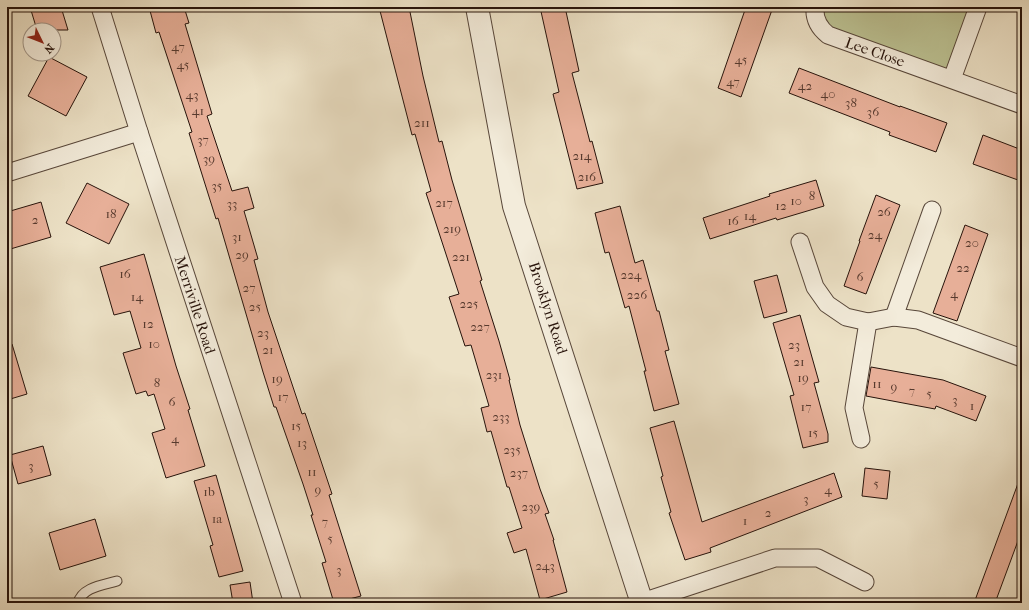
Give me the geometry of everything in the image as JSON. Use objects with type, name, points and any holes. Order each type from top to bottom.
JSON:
[{"type":"street","name":"Merriville Road","points":[[100,7],[139,132],[293,603]]},
{"type":"street","name":"Brooklyn Road","points":[[477,7],[514,206],[522,226],[642,602]]},
{"type":"street","name":"Lee Close","points":[[815,7],[816,20],[819,26],[828,35],[1022,105]]},
{"type":"street","points":[[952,79],[978,7]]},
{"type":"street","points":[[7,173],[139,132]]},
{"type":"street","points":[[894,317],[932,210]]},
{"type":"street","points":[[800,242],[814,287],[823,300],[836,311],[846,316],[868,322],[894,317],[918,320],[1022,358]]},
{"type":"street","points":[[861,439],[854,408],[868,322]]},
{"type":"street","points":[[642,602],[775,558],[818,558],[865,582]]},
{"type":"lane","points":[[78,603],[81,596],[86,592],[117,581]]},
{"type":"green space","points":[[815,7],[978,7],[952,79],[834,38]]},
{"type":"building","points":[[30,7],[61,7],[68,30],[62,30],[62,22],[35,22]]},
{"type":"building","points":[[149,7],[184,7],[189,23],[185,24],[212,114],[207,116],[232,191],[248,187],[254,208],[244,211],[258,259],[254,260],[268,312],[302,414],[305,413],[332,494],[329,495],[361,596],[334,603],[322,563],[326,562],[311,515],[313,515],[276,407],[274,407],[218,218],[216,219],[189,133],[192,132],[159,32],[156,33]]},
{"type":"building","points":[[379,7],[409,7],[423,76],[439,142],[442,141],[482,280],[480,281],[510,380],[520,425],[549,513],[545,514],[554,540],[567,592],[540,600],[526,549],[514,553],[507,533],[522,528],[509,487],[507,487],[491,431],[487,432],[481,408],[489,406],[471,345],[465,346],[449,297],[459,294],[426,193],[431,191],[415,134],[412,135]]},
{"type":"building","points":[[540,7],[565,7],[579,71],[572,73],[590,142],[592,141],[603,183],[577,189],[553,94],[559,92]]},
{"type":"building","points":[[746,7],[773,7],[741,97],[718,88]]},
{"type":"building","points":[[46,62],[58,62],[87,77],[66,116],[28,96]]},
{"type":"building","points":[[799,68],[900,107],[947,123],[936,152],[889,135],[890,132],[789,93]]},
{"type":"building","points":[[983,135],[1022,150],[1022,168],[1018,180],[973,164]]},
{"type":"building","points":[[816,180],[824,206],[777,220],[776,218],[710,239],[703,218],[770,196],[769,194]]},
{"type":"building","points":[[87,183],[129,204],[109,244],[66,223]]},
{"type":"building","points":[[876,195],[900,205],[866,294],[844,286]]},
{"type":"building","points":[[41,202],[51,237],[7,250],[7,212]]},
{"type":"building","points":[[620,206],[635,263],[643,260],[657,311],[659,311],[669,350],[665,351],[679,404],[654,411],[644,371],[646,371],[629,306],[625,308],[609,252],[605,253],[595,213]]},
{"type":"building","points":[[965,225],[988,234],[957,321],[933,313]]},
{"type":"building","points":[[144,254],[190,409],[188,410],[205,466],[166,478],[152,433],[165,429],[154,394],[148,396],[146,391],[136,394],[123,353],[141,348],[130,311],[114,315],[100,267]]},
{"type":"building","points":[[777,275],[787,312],[764,318],[754,281]]},
{"type":"building","points":[[800,315],[819,382],[814,383],[828,434],[828,442],[803,448],[790,396],[794,395],[773,323]]},
{"type":"building","points":[[12,344],[27,394],[7,400],[7,345]]},
{"type":"building","points":[[871,367],[943,380],[986,396],[976,421],[936,406],[935,409],[866,396]]},
{"type":"building","points":[[674,421],[702,522],[834,473],[842,497],[710,548],[711,552],[685,560],[669,513],[671,512],[661,477],[663,476],[650,428]]},
{"type":"building","points":[[43,446],[51,475],[18,484],[10,455]]},
{"type":"building","points":[[865,468],[890,471],[887,499],[862,496]]},
{"type":"building","points":[[216,475],[243,571],[219,577],[210,546],[213,545],[194,481]]},
{"type":"building","points":[[1020,478],[1022,478],[1022,530],[995,603],[974,603]]},
{"type":"building","points":[[95,519],[106,556],[60,570],[49,533]]},
{"type":"building","points":[[250,582],[253,603],[233,603],[230,585]]}]
